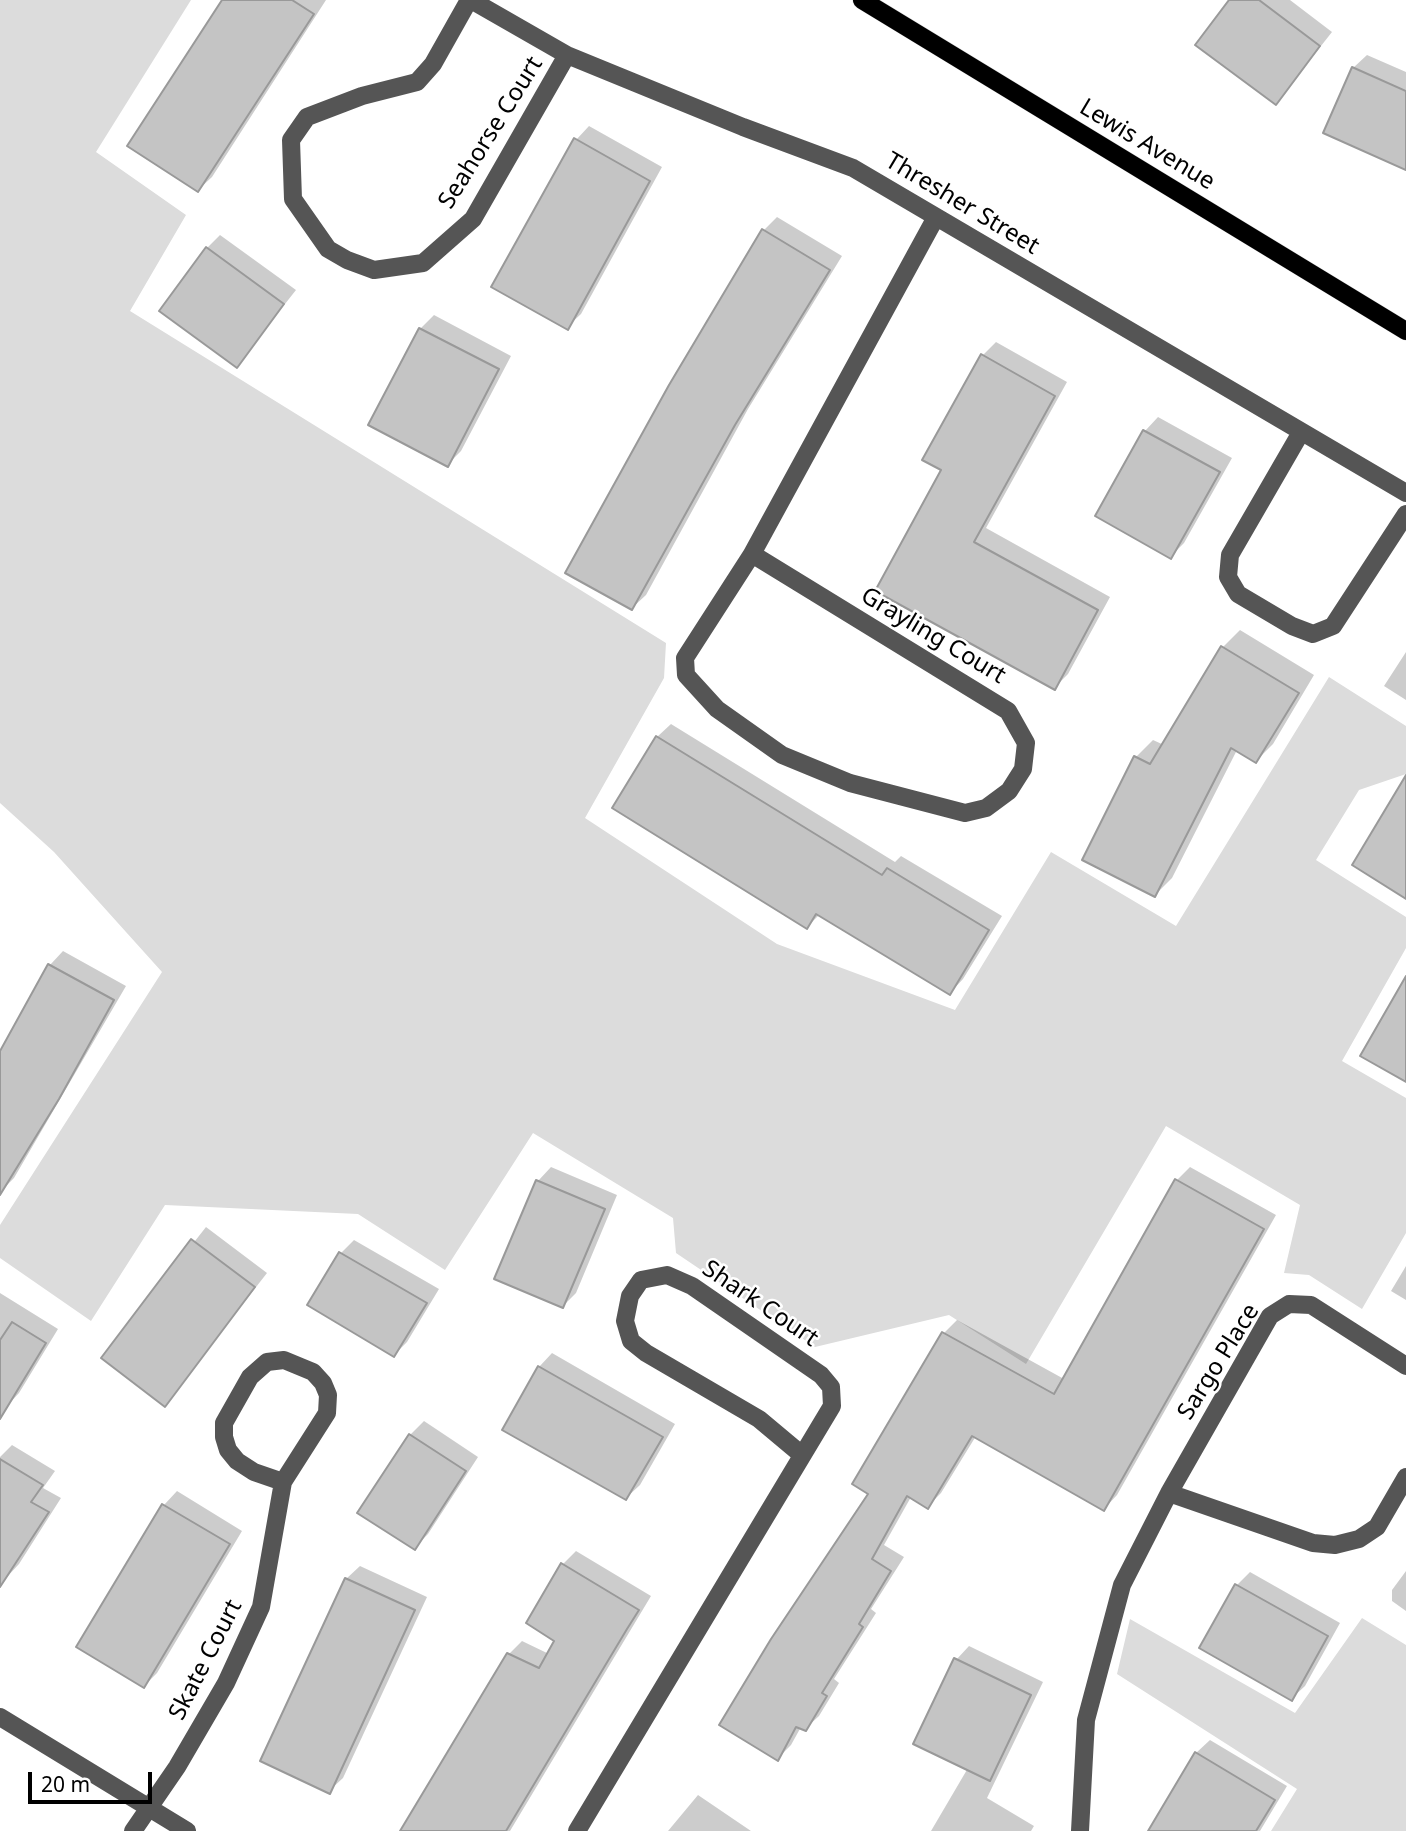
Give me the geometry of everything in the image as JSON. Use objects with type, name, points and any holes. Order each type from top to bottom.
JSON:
[{"type":"main road","name":"Lewis Avenue","points":[[862,0],[1406,331]]},
{"type":"street","name":"Thresher Street","points":[[470,0],[567,55],[743,127],[853,168],[1300,434],[1406,493]]},
{"type":"street","name":"Seahorse Court","points":[[470,0],[433,64],[416,82],[362,96],[307,117],[291,140],[293,199],[328,248],[347,260],[374,270],[423,263],[473,219],[567,55]]},
{"type":"street","name":"Grayling Court","points":[[752,554],[1009,710],[1026,743],[1023,769],[1009,791],[986,808],[964,813],[850,783],[782,755],[717,709],[686,675],[685,658],[752,554],[936,217]]},
{"type":"street","points":[[1300,434],[1230,555],[1228,577],[1238,594],[1292,626],[1313,634],[1333,626],[1406,514]]},
{"type":"street","name":"Shark Court","points":[[577,1831],[832,1406],[831,1387],[821,1375],[692,1286],[667,1275],[640,1280],[630,1296],[625,1321],[631,1341],[646,1353],[759,1419],[802,1455]]},
{"type":"street","name":"Sargo Place","points":[[1080,1831],[1086,1720],[1122,1585],[1169,1493],[1270,1316],[1289,1304],[1311,1305],[1406,1366]]},
{"type":"street","name":"Skate Court","points":[[133,1831],[177,1767],[226,1682],[261,1607],[283,1482],[327,1413],[328,1395],[313,1372],[284,1360],[267,1362],[250,1377],[225,1423],[224,1437],[228,1450],[237,1461],[254,1472],[283,1482]]},
{"type":"street","points":[[1169,1493],[1313,1543],[1335,1545],[1359,1539],[1377,1527],[1406,1477]]},
{"type":"street","points":[[0,1717],[187,1831]]},
{"type":"shaded area","points":[[0,0],[191,0],[96,152],[186,215],[130,311],[666,643],[664,678],[585,818],[777,944],[955,1010],[1051,852],[1176,926],[1329,677],[1406,726],[1406,774],[1359,790],[1316,860],[1406,917],[1406,948],[1342,1061],[1406,1098],[1406,1233],[1362,1309],[1309,1275],[1284,1273],[1300,1205],[1166,1126],[1026,1364],[949,1315],[815,1347],[676,1253],[673,1218],[533,1133],[445,1270],[358,1214],[165,1205],[91,1321],[0,1258],[0,1225],[162,972],[54,852],[0,803]]},
{"type":"shaded area","points":[[1362,1618],[1406,1645],[1406,1831],[1271,1831],[1297,1789],[1117,1674],[1130,1619],[1295,1713]]},
{"type":"building","points":[[222,0],[292,0],[314,14],[198,192],[127,146]]},
{"type":"building","points":[[1229,0],[1259,0],[1320,46],[1276,105],[1195,45]]},
{"type":"building","points":[[1352,67],[1406,91],[1406,170],[1323,133]]},
{"type":"building","points":[[574,138],[650,181],[568,330],[491,287]]},
{"type":"building","points":[[762,229],[830,270],[735,425],[632,610],[565,573],[669,385]]},
{"type":"building","points":[[206,247],[284,304],[237,368],[159,311]]},
{"type":"building","points":[[419,328],[499,369],[448,467],[368,425]]},
{"type":"building","points":[[981,354],[1055,396],[974,542],[1098,610],[1055,690],[875,591],[941,470],[922,460]]},
{"type":"building","points":[[1143,430],[1220,472],[1171,559],[1095,516]]},
{"type":"building","points":[[1221,646],[1299,693],[1256,763],[1231,748],[1155,897],[1082,860],[1134,756],[1150,764]]},
{"type":"building","points":[[656,736],[882,875],[887,868],[989,930],[950,995],[816,914],[807,929],[612,808]]},
{"type":"building","points":[[1406,775],[1406,899],[1352,865]]},
{"type":"building","points":[[48,964],[114,1000],[59,1099],[0,1195],[0,1051]]},
{"type":"building","points":[[1406,976],[1406,1082],[1360,1056]]},
{"type":"building","points":[[1175,1179],[1264,1229],[1104,1511],[972,1436],[928,1509],[907,1496],[872,1559],[891,1571],[859,1624],[863,1627],[822,1693],[827,1696],[806,1731],[796,1727],[778,1761],[719,1725],[771,1639],[868,1494],[852,1484],[942,1332],[1054,1394]]},
{"type":"building","points":[[536,1180],[605,1209],[563,1308],[494,1279]]},
{"type":"building","points":[[191,1239],[255,1287],[165,1407],[101,1358]]},
{"type":"building","points":[[339,1252],[427,1303],[394,1357],[307,1305]]},
{"type":"building","points":[[12,1322],[46,1343],[0,1419],[0,1340]]},
{"type":"building","points":[[538,1366],[663,1437],[626,1500],[502,1430]]},
{"type":"building","points":[[409,1434],[466,1471],[415,1550],[357,1513]]},
{"type":"building","points":[[0,1459],[43,1485],[31,1502],[49,1512],[0,1587]]},
{"type":"building","points":[[162,1504],[230,1544],[144,1688],[76,1647]]},
{"type":"building","points":[[561,1563],[639,1610],[506,1831],[400,1831],[507,1653],[539,1668],[554,1641],[526,1623]]},
{"type":"building","points":[[345,1578],[415,1610],[330,1794],[260,1761]]},
{"type":"building","points":[[1235,1584],[1328,1636],[1292,1701],[1199,1648]]},
{"type":"building","points":[[954,1658],[1031,1695],[990,1781],[913,1744]]},
{"type":"building","points":[[1195,1752],[1275,1800],[1256,1831],[1148,1831]]}]
